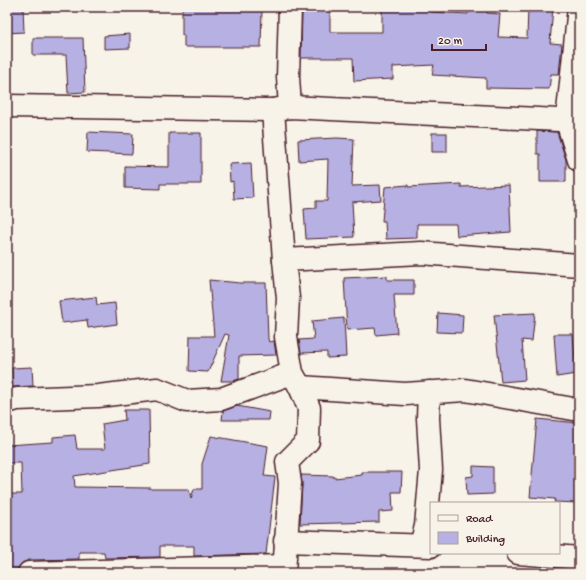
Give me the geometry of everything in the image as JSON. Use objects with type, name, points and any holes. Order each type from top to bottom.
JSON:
[{"type":"street","points":[[29,573],[283,569],[290,483],[287,462],[308,441],[310,408],[296,380],[286,337],[288,298],[284,260],[281,108],[288,77],[290,7]]},
{"type":"street","points":[[579,7],[573,121],[579,160]]},
{"type":"street","points":[[7,106],[281,108],[573,121]]},
{"type":"street","points":[[284,260],[421,253],[579,265]]},
{"type":"street","points":[[7,402],[17,399],[112,395],[157,389],[187,401],[221,399],[296,380],[405,394],[465,390],[579,410]]},
{"type":"street","points":[[285,541],[426,545],[426,526],[431,470],[428,418],[429,392]]},
{"type":"street","points":[[530,554],[579,558]]},
{"type":"building","points":[[7,7],[23,7],[24,32],[7,33]]},
{"type":"building","points":[[182,7],[262,8],[261,47],[184,47],[184,35],[182,35]]},
{"type":"building","points":[[382,7],[431,7],[430,12],[468,14],[468,7],[487,7],[487,13],[500,14],[498,37],[527,38],[528,7],[553,7],[550,43],[562,44],[559,74],[551,74],[549,89],[486,88],[486,78],[432,75],[434,65],[393,67],[393,79],[354,81],[353,58],[301,58],[302,8],[330,8],[330,32],[382,32]]},
{"type":"building","points":[[130,34],[130,48],[104,49],[104,36]]},
{"type":"building","points":[[33,38],[83,38],[85,92],[68,93],[66,55],[33,55]]},
{"type":"building","points":[[537,131],[557,132],[566,160],[566,182],[540,182],[540,154],[537,154]]},
{"type":"building","points":[[88,132],[133,134],[132,154],[87,152]]},
{"type":"building","points":[[169,133],[201,133],[201,184],[160,184],[160,189],[125,188],[125,166],[169,167]]},
{"type":"building","points":[[432,133],[447,133],[447,152],[432,152]]},
{"type":"building","points":[[337,138],[354,139],[352,186],[380,185],[381,200],[352,202],[354,237],[306,239],[304,209],[316,208],[316,201],[327,201],[328,159],[299,161],[298,140]]},
{"type":"building","points":[[251,163],[253,198],[234,199],[233,181],[230,182],[229,164]]},
{"type":"building","points":[[461,184],[461,187],[509,185],[511,232],[457,236],[456,224],[417,224],[417,238],[386,239],[385,221],[382,221],[385,187]]},
{"type":"building","points":[[387,276],[387,280],[414,280],[414,295],[394,295],[397,333],[376,335],[375,328],[347,330],[344,278]]},
{"type":"building","points":[[209,280],[240,283],[266,283],[268,339],[269,342],[274,341],[276,355],[239,356],[239,379],[233,381],[221,381],[229,335],[225,334],[208,372],[189,371],[190,336],[214,336]]},
{"type":"building","points":[[96,297],[97,305],[115,303],[117,324],[88,328],[87,320],[62,323],[59,301]]},
{"type":"building","points":[[438,313],[463,315],[462,333],[437,332]]},
{"type":"building","points":[[535,313],[532,341],[522,340],[525,380],[501,382],[494,315]]},
{"type":"building","points":[[344,318],[346,357],[327,358],[327,352],[301,353],[299,340],[314,339],[312,321]]},
{"type":"building","points":[[554,334],[573,334],[576,374],[557,377]]},
{"type":"building","points":[[32,367],[33,386],[13,387],[12,368]]},
{"type":"building","points":[[237,406],[270,412],[269,420],[222,420],[223,411]]},
{"type":"building","points":[[124,410],[149,410],[150,464],[74,476],[75,487],[189,489],[191,499],[194,489],[202,489],[202,464],[211,436],[268,446],[264,476],[275,477],[266,554],[194,556],[194,546],[160,546],[160,557],[105,558],[104,552],[79,552],[79,559],[29,560],[22,563],[18,568],[7,568],[7,494],[22,494],[21,463],[7,463],[7,445],[53,442],[53,437],[75,435],[77,449],[105,449],[102,424],[125,420]]},
{"type":"building","points":[[537,419],[579,423],[576,444],[579,444],[579,503],[554,502],[555,499],[530,497]]},
{"type":"building","points":[[473,466],[493,467],[493,494],[467,495],[466,477],[473,476]]},
{"type":"building","points":[[362,472],[402,472],[401,492],[392,492],[393,511],[379,512],[379,522],[300,524],[301,475],[333,476],[334,478],[362,475]]}]
